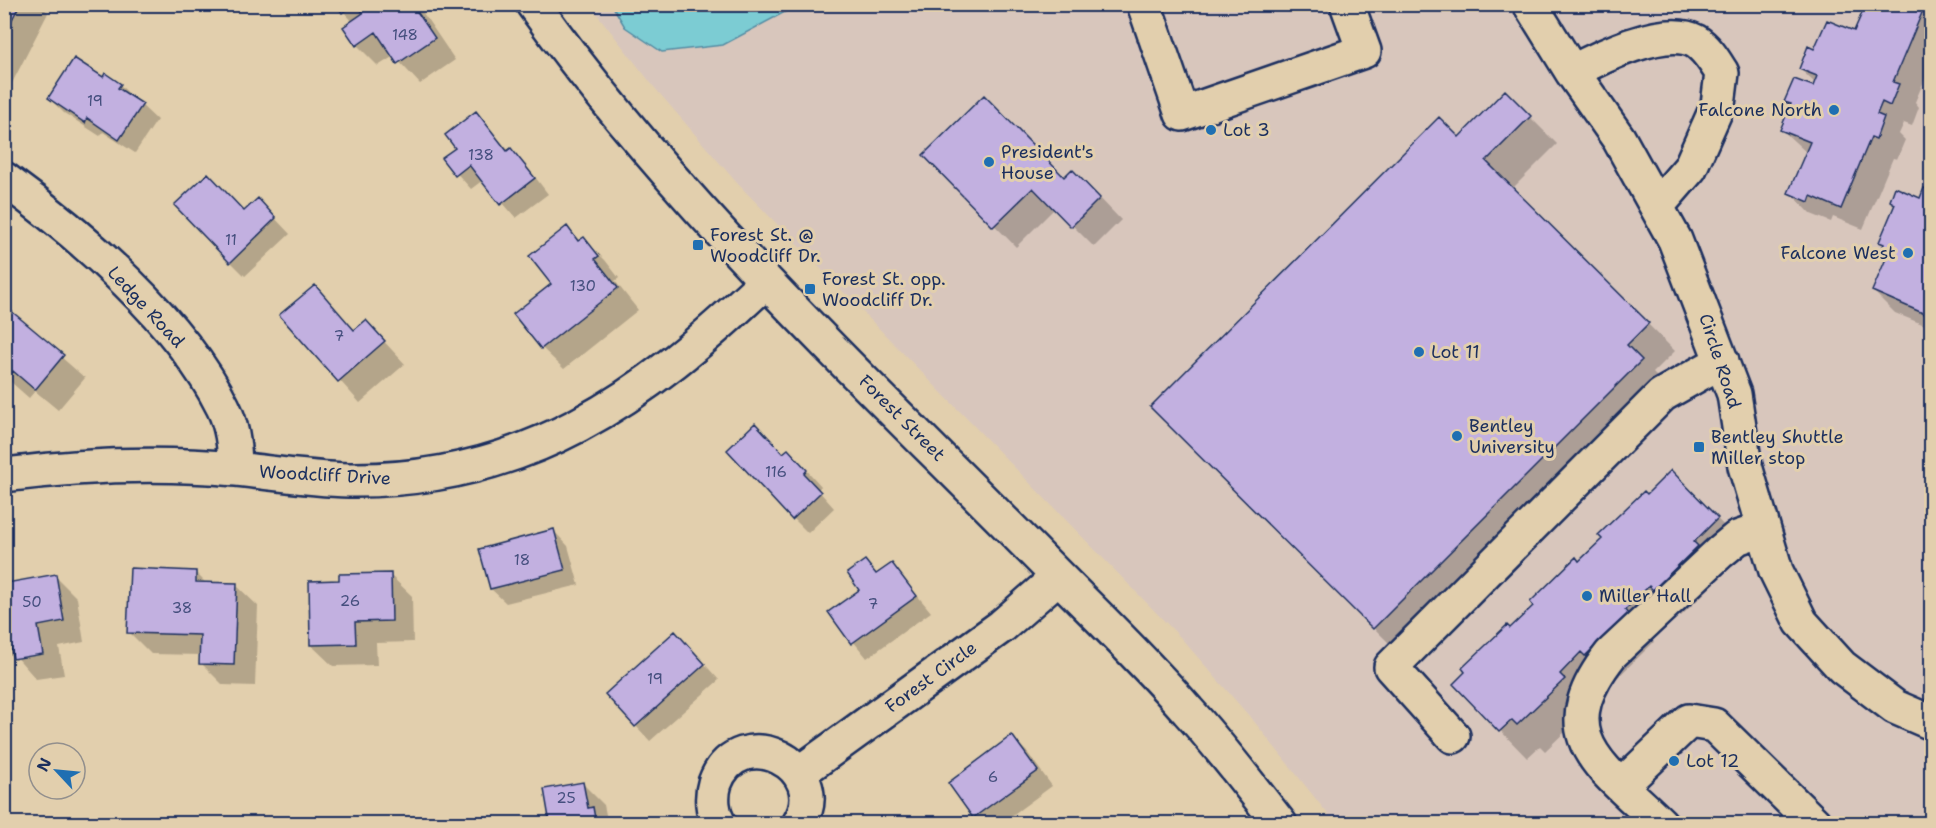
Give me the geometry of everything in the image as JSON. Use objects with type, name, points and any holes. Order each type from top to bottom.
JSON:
[{"type":"street","name":"Forest Street","points":[[532,4],[636,138],[766,281],[1190,712],[1280,824]]},
{"type":"street","points":[[1144,4],[1182,114],[1364,51],[1347,4]]},
{"type":"street","name":"Circle Road","points":[[1530,4],[1572,72],[1619,139],[1658,205],[1695,288],[1734,394],[1745,466],[1776,571],[1801,622],[1842,667],[1895,707],[1932,723]]},
{"type":"street","points":[[1572,72],[1595,60],[1642,42],[1680,35],[1697,42],[1710,55],[1722,73],[1718,105],[1690,168],[1658,205]]},
{"type":"street","name":"Ledge Road","points":[[4,179],[57,217],[122,279],[180,342],[223,408],[235,447],[235,469]]},
{"type":"street","name":"Woodcliff Drive","points":[[4,475],[97,467],[163,466],[235,469],[312,478],[379,480],[436,474],[515,454],[587,422],[633,393],[708,336],[766,281]]},
{"type":"street","points":[[1453,736],[1391,667],[1662,395],[1722,361]]},
{"type":"street","points":[[1661,824],[1585,744],[1580,721],[1586,696],[1596,673],[1611,654],[1737,538],[1763,529]]},
{"type":"street","name":"Forest Circle","points":[[799,773],[1002,626],[1058,577]]},
{"type":"street","points":[[1622,785],[1689,721],[1714,725],[1815,824]]},
{"type":"street","points":[[719,824],[712,805],[713,789],[719,774],[729,762],[743,754],[759,751],[774,754],[789,761],[799,773],[805,787],[807,803],[799,824]]},
{"type":"shaded area","name":"Bentley University","points":[[590,5],[1931,5],[1931,823],[1335,823],[1257,725],[1181,638],[737,183],[654,87]]},
{"type":"water","points":[[612,5],[798,5],[723,45],[662,52],[625,27]]},
{"type":"building","points":[[4,4],[20,4],[4,35]]},
{"type":"building","points":[[336,4],[354,4],[342,13]]},
{"type":"building","points":[[357,4],[412,4],[435,38],[397,64],[376,32],[356,46],[343,27],[363,13]]},
{"type":"building","name":"Falcone North","points":[[1866,4],[1915,4],[1924,8],[1893,82],[1899,84],[1890,106],[1882,102],[1877,114],[1884,117],[1876,139],[1871,137],[1841,209],[1811,196],[1809,202],[1788,193],[1810,142],[1780,130],[1791,104],[1784,102],[1794,79],[1813,86],[1817,76],[1799,69],[1808,46],[1814,49],[1827,20],[1854,31]]},
{"type":"building","points":[[74,58],[103,77],[105,73],[121,84],[118,88],[143,104],[119,140],[87,118],[85,123],[48,98]]},
{"type":"building","name":"Lot 11","points":[[1505,90],[1531,116],[1486,161],[1649,323],[1627,345],[1642,360],[1373,629],[1150,407],[1439,117],[1459,137]]},
{"type":"building","name":"President's House","points":[[984,95],[1064,177],[1072,169],[1100,198],[1071,227],[1033,188],[993,227],[923,155]]},
{"type":"building","points":[[476,111],[507,151],[511,148],[535,178],[500,205],[469,165],[455,176],[441,158],[455,148],[445,135]]},
{"type":"building","points":[[208,173],[244,211],[258,198],[276,218],[230,263],[174,205]]},
{"type":"building","name":"Falcone West","points":[[1895,187],[1920,198],[1924,188],[1932,191],[1932,317],[1872,291],[1888,254],[1881,251],[1884,244],[1879,242],[1895,204],[1890,201]]},
{"type":"building","points":[[567,226],[578,241],[584,237],[599,256],[595,259],[618,288],[541,349],[513,314],[551,284],[529,256]]},
{"type":"building","points":[[315,285],[354,330],[366,320],[385,341],[338,382],[279,315]]},
{"type":"building","points":[[4,305],[64,355],[35,390],[13,371],[7,378],[4,375]]},
{"type":"building","points":[[755,423],[783,453],[788,449],[807,470],[804,474],[821,492],[792,520],[727,450]]},
{"type":"building","name":"Miller Hall","points":[[1671,470],[1718,518],[1694,542],[1698,546],[1653,590],[1649,586],[1625,610],[1628,614],[1585,656],[1581,652],[1560,674],[1565,679],[1517,725],[1512,720],[1499,732],[1453,684],[1465,672],[1462,668],[1507,625],[1510,628],[1533,606],[1530,602],[1576,557],[1579,561],[1602,539],[1598,535],[1644,491],[1647,494]]},
{"type":"building","points":[[554,529],[565,570],[490,589],[479,549]]},
{"type":"building","points":[[865,560],[876,574],[892,563],[917,596],[851,644],[828,612],[859,590],[847,573]]},
{"type":"building","points":[[130,568],[196,571],[196,582],[237,583],[234,665],[199,664],[200,635],[127,633]]},
{"type":"building","points":[[391,573],[392,621],[355,622],[356,644],[310,645],[309,581],[339,580],[339,574]]},
{"type":"building","points":[[4,574],[7,583],[56,574],[64,621],[38,626],[43,654],[13,659],[8,630],[4,631]]},
{"type":"building","points":[[675,631],[705,664],[635,727],[605,694]]},
{"type":"building","points":[[1012,735],[1038,771],[973,818],[948,783]]},
{"type":"building","points":[[583,782],[588,808],[593,807],[596,824],[550,824],[544,789]]},
{"type":"place","name":"Falcone North","points":[[1834,110]]},
{"type":"place","name":"Lot 3","points":[[1211,130]]},
{"type":"place","name":"President's House","points":[[989,162]]},
{"type":"place","name":"Forest St. @ Woodcliff Dr.","points":[[698,245]]},
{"type":"place","name":"Falcone West","points":[[1908,253]]},
{"type":"place","name":"Forest St. opp. Woodcliff Dr.","points":[[810,289]]},
{"type":"place","name":"Lot 11","points":[[1419,352]]},
{"type":"place","name":"Bentley University","points":[[1457,436]]},
{"type":"place","name":"Bentley Shuttle Miller stop","points":[[1699,447]]},
{"type":"place","name":"Miller Hall","points":[[1587,596]]},
{"type":"place","name":"Lot 12","points":[[1674,761]]}]
